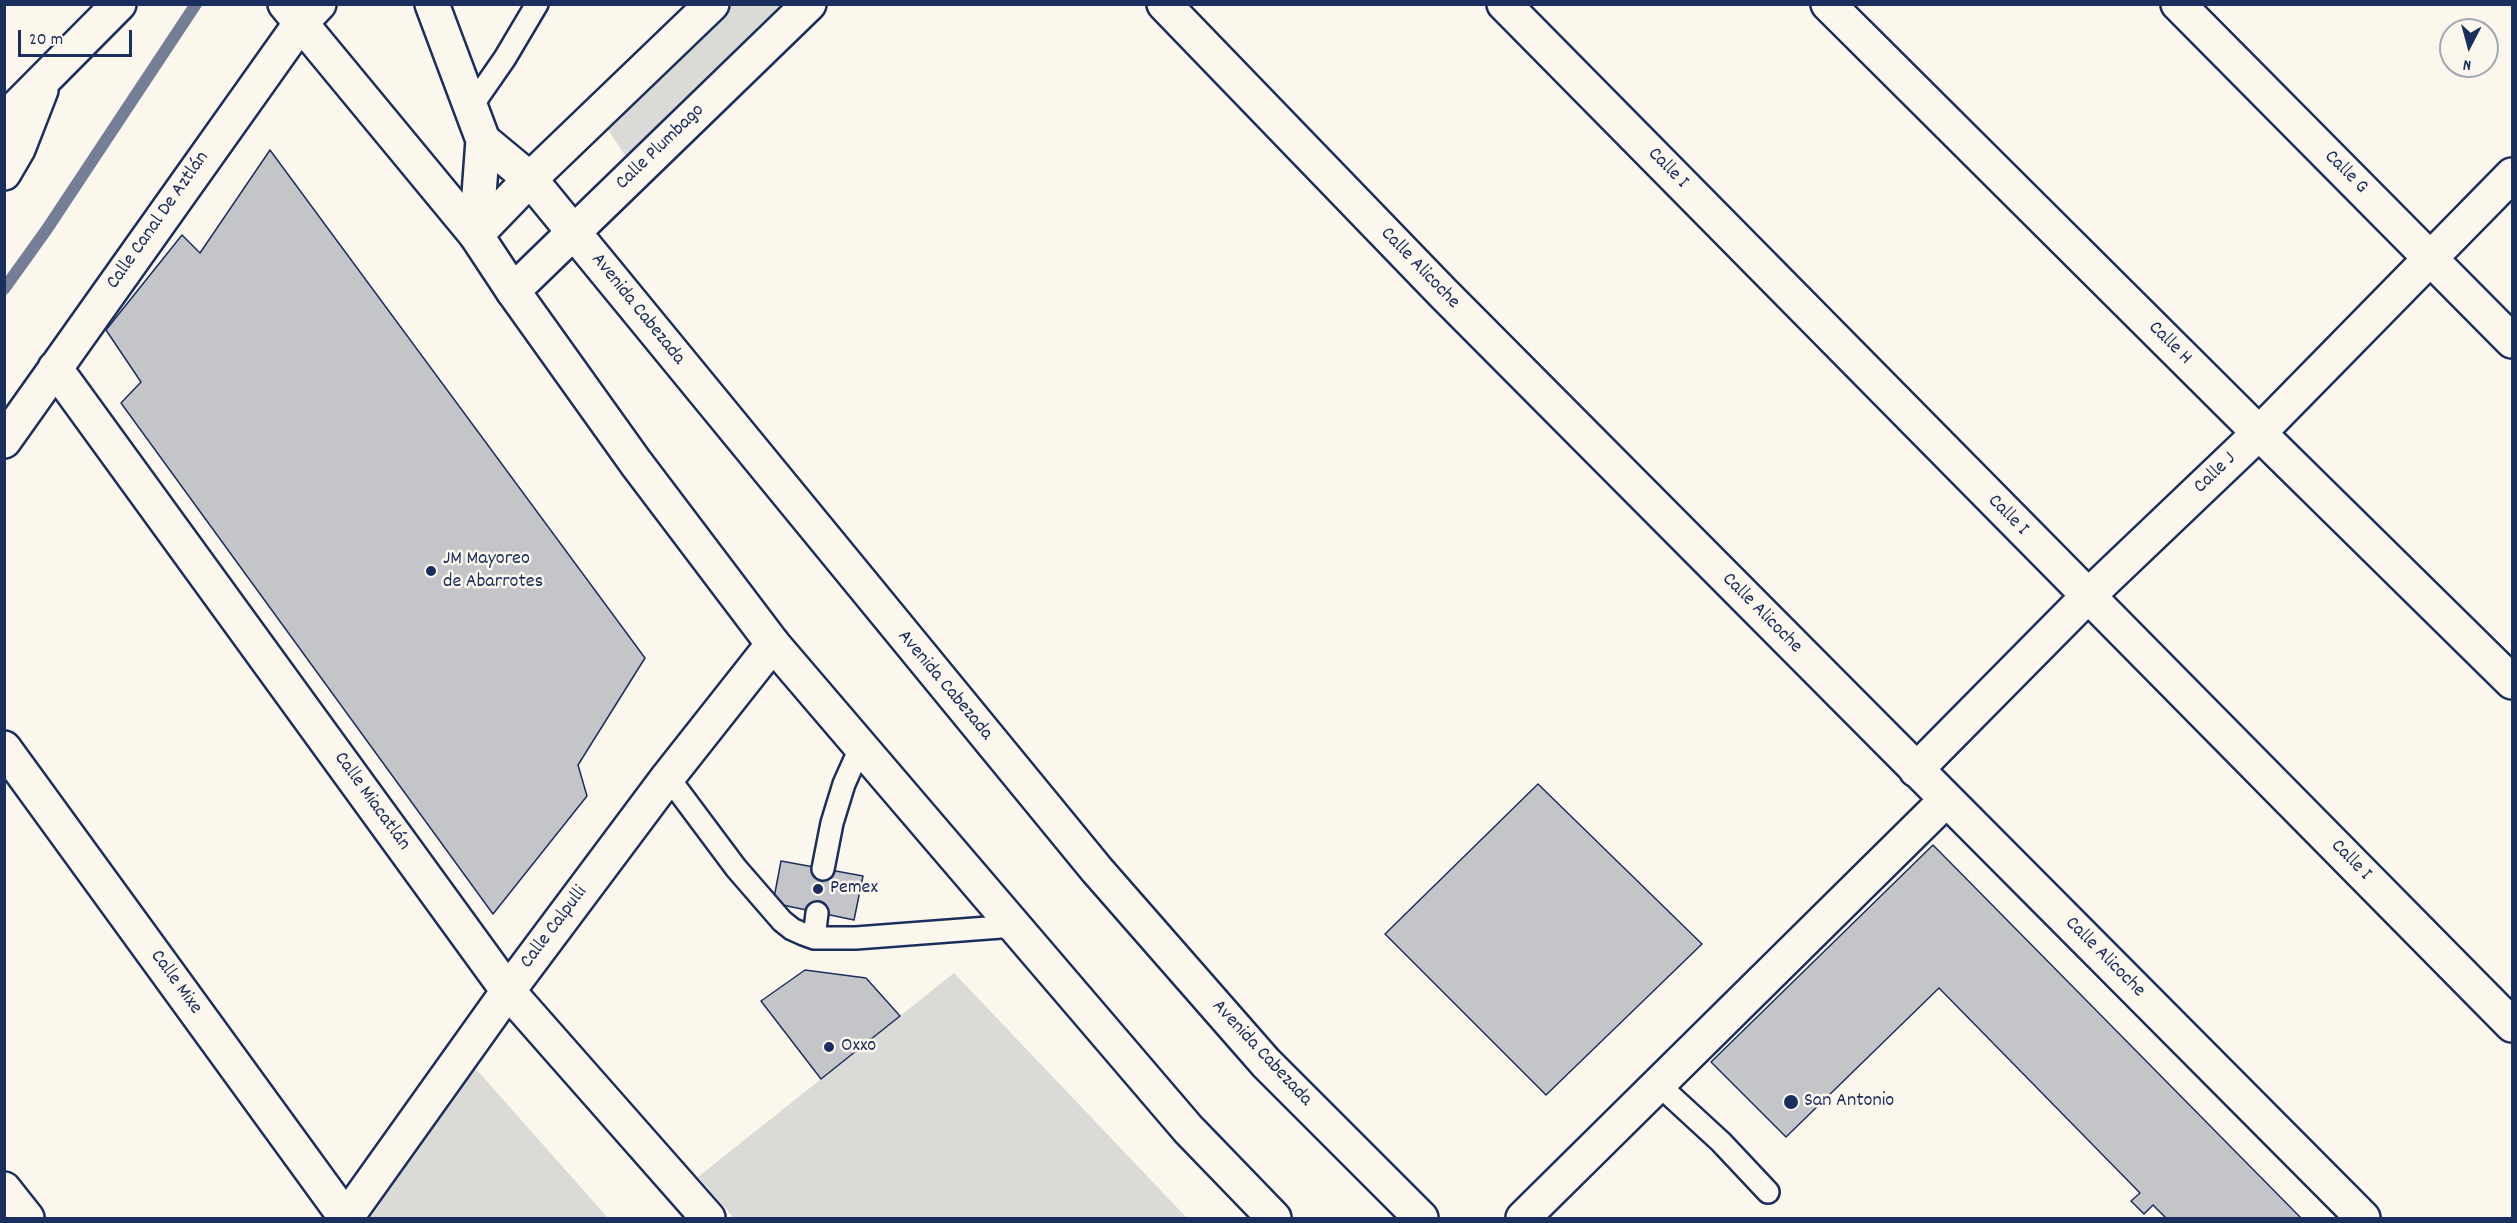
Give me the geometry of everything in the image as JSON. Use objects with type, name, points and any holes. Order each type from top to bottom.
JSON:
[{"type":"street","points":[[4,120],[119,4]]},
{"type":"street","points":[[432,4],[483,140],[476,235]]},
{"type":"street","points":[[476,235],[530,179],[712,4]]},
{"type":"street","name":"Calle Plumbago","points":[[513,291],[809,4]]},
{"type":"street","name":"Calle Alicoche","points":[[1164,4],[1443,294],[2363,1218]]},
{"type":"street","name":"Calle I","points":[[1504,4],[2512,1025]]},
{"type":"street","name":"Calle H","points":[[1828,4],[2512,682]]},
{"type":"street","name":"Calle G","points":[[2178,4],[2512,341]]},
{"type":"street","points":[[301,11],[476,235],[513,291],[636,463],[773,644],[1188,1129],[1274,1218]]},
{"type":"street","name":"Calle Canal De Aztlán","points":[[4,441],[301,11]]},
{"type":"street","points":[[4,173],[18,149],[45,80]]},
{"type":"street","name":"Avenida Cabezada","points":[[483,140],[530,179],[1097,870],[1266,1063],[1421,1218]]},
{"type":"street","name":"Calle J","points":[[1916,770],[2087,597],[2259,433],[2512,175]]},
{"type":"street","name":"Calle Miacatlán","points":[[55,368],[508,991],[708,1218]]},
{"type":"street","name":"Calle Calpulli","points":[[346,1218],[508,991],[668,777],[773,644]]},
{"type":"street","name":"Calle Mixe","points":[[4,748],[346,1218]]},
{"type":"street","points":[[1523,1218],[1946,800]]},
{"type":"street","points":[[4,1189],[27,1218]]},
{"type":"lane","points":[[471,107],[506,57],[537,4]]},
{"type":"lane","points":[[823,869],[841,794],[861,746]]},
{"type":"lane","points":[[668,777],[736,868],[782,921],[792,929],[814,938],[856,938],[1014,926]]},
{"type":"lane","points":[[814,938],[817,913]]},
{"type":"lane","points":[[1659,1085],[1722,1142],[1768,1191]]},
{"type":"shaded area","points":[[733,5],[788,5],[628,160],[607,128]]},
{"type":"shaded area","points":[[954,973],[1187,1218],[734,1218],[698,1177]]},
{"type":"shaded area","points":[[475,1068],[608,1218],[367,1218]]},
{"type":"building","points":[[270,150],[645,658],[578,765],[587,796],[493,914],[121,403],[141,382],[106,330],[182,235],[200,253]]},
{"type":"building","points":[[1538,784],[1702,944],[1546,1095],[1385,934]]},
{"type":"building","points":[[1933,845],[2301,1218],[2166,1218],[2153,1205],[2144,1214],[2131,1201],[2140,1193],[1939,988],[1786,1137],[1711,1062]]},
{"type":"building","name":"Pemex","points":[[781,861],[863,876],[854,920],[773,903]]},
{"type":"building","name":"Oxxo","points":[[805,970],[866,978],[900,1016],[821,1079],[761,1001]]},
{"type":"waterway","points":[[4,289],[47,229],[196,4]]},
{"type":"place","name":"JM Mayoreo de Abarrotes","points":[[431,571]]},
{"type":"place","name":"Pemex","points":[[818,889]]},
{"type":"place","name":"Oxxo","points":[[829,1047]]},
{"type":"place","name":"San Antonio","points":[[1791,1102]]}]
